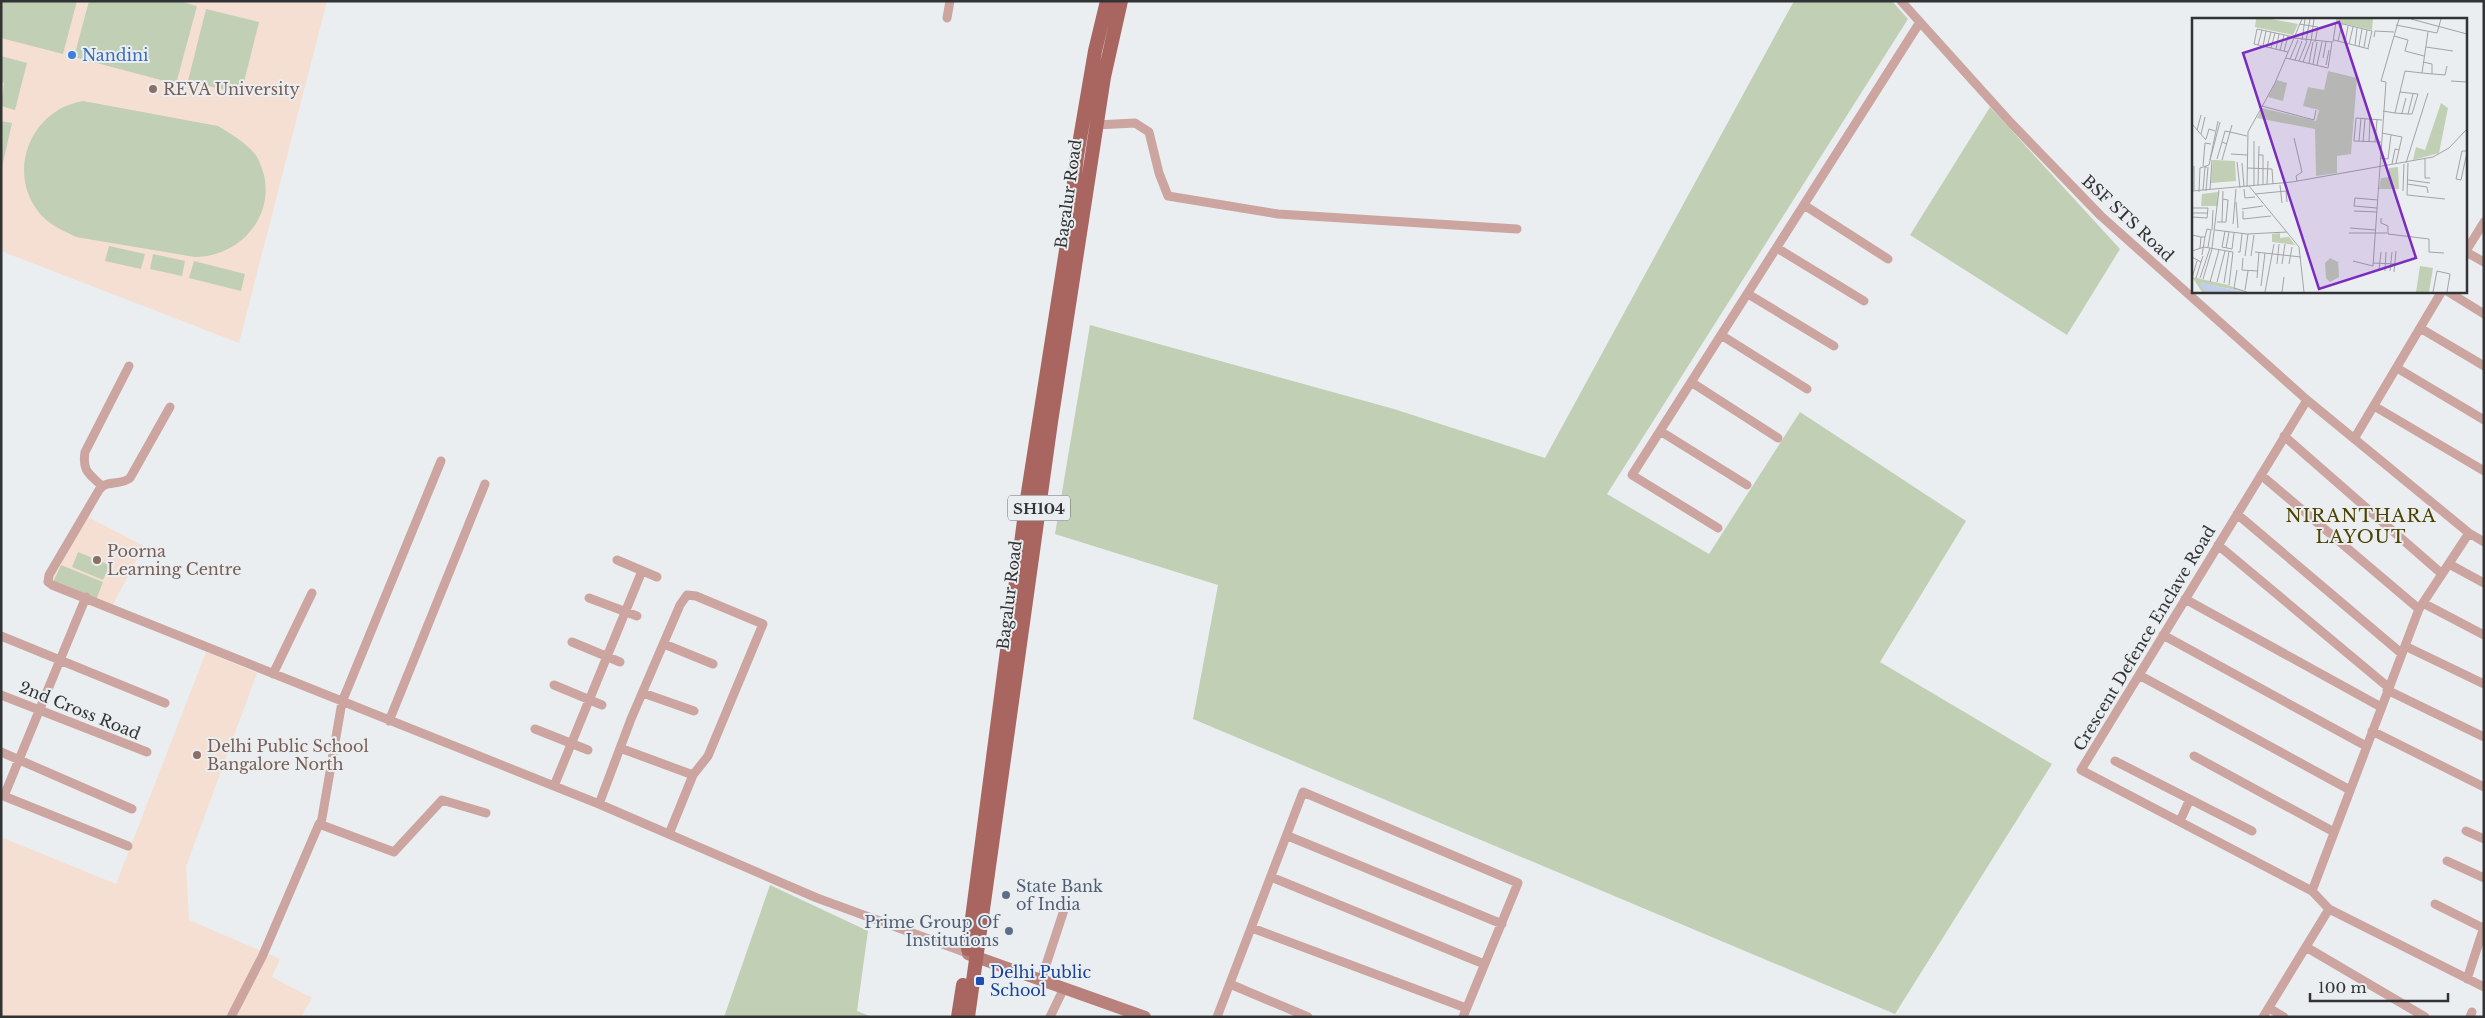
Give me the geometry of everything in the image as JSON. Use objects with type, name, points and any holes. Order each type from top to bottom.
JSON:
[{"type":"main road","name":"Bagalur Road","points":[[968,1017],[972,955],[1067,244],[1077,156],[1095,52],[1107,1]]},
{"type":"main road","name":"Bagalur Road","points":[[1023,570],[1104,77],[1121,1]]},
{"type":"main road","name":"Bagalur Road","points":[[958,1017],[972,955]]},
{"type":"street","points":[[947,18],[950,1]]},
{"type":"street","name":"BSF STS Road","points":[[1901,1],[2010,123],[2101,216],[2307,400],[2469,533],[2483,541]]},
{"type":"street","points":[[1718,528],[1632,475],[1920,22]]},
{"type":"street","points":[[1096,125],[1135,123],[1149,132],[1159,172],[1168,196],[1278,214],[1517,229]]},
{"type":"street","points":[[1804,205],[1888,259]]},
{"type":"street","points":[[2468,248],[2484,222]]},
{"type":"street","points":[[1777,248],[1864,301]]},
{"type":"street","points":[[2468,252],[2484,262]]},
{"type":"street","points":[[2354,439],[2441,292]]},
{"type":"street","points":[[2449,292],[2484,314]]},
{"type":"street","points":[[1748,294],[1834,346]]},
{"type":"street","points":[[2420,328],[2484,366]]},
{"type":"street","points":[[1721,335],[1807,389]]},
{"type":"street","points":[[102,486],[87,472],[83,464],[85,452],[129,366]]},
{"type":"street","points":[[2397,368],[2484,420]]},
{"type":"street","points":[[1691,382],[1778,438]]},
{"type":"street","name":"Crescent Defence Enclave Road","points":[[2307,400],[2081,770],[2312,891],[2329,909],[2484,987]]},
{"type":"street","points":[[2374,406],[2484,471]]},
{"type":"street","points":[[170,407],[130,478],[127,481],[102,486],[49,575],[48,582],[52,586],[86,597],[389,721],[599,804],[817,898],[1145,1017]]},
{"type":"street","points":[[1660,431],[1747,485]]},
{"type":"street","points":[[2284,436],[2442,574]]},
{"type":"street","points":[[321,824],[342,702],[440,461]]},
{"type":"street","points":[[2260,475],[2421,606],[2484,635]]},
{"type":"street","points":[[389,721],[485,484]]},
{"type":"street","points":[[2237,514],[2403,650],[2484,684]]},
{"type":"street","points":[[2312,891],[2387,688],[2421,606],[2469,533]]},
{"type":"street","points":[[2218,546],[2387,688],[2484,737]]},
{"type":"street","points":[[617,560],[657,577]]},
{"type":"street","points":[[2449,564],[2484,582]]},
{"type":"street","points":[[554,786],[642,571]]},
{"type":"street","points":[[273,674],[312,593]]},
{"type":"street","points":[[599,804],[642,693],[680,605],[687,595],[696,596],[763,624],[708,756],[693,775],[669,834]]},
{"type":"street","points":[[86,597],[3,795],[128,846]]},
{"type":"street","points":[[589,598],[637,616]]},
{"type":"street","points":[[2185,599],[2381,707]]},
{"type":"street","points":[[2163,635],[2366,746]]},
{"type":"street","points":[[1,636],[165,703]]},
{"type":"street","points":[[572,642],[620,662]]},
{"type":"street","points":[[664,644],[713,664]]},
{"type":"street","points":[[2139,675],[2350,790]]},
{"type":"street","points":[[554,685],[602,705]]},
{"type":"street","points":[[642,693],[694,711]]},
{"type":"street","name":"2nd Cross Road","points":[[1,694],[147,752]]},
{"type":"street","points":[[535,729],[588,750]]},
{"type":"street","points":[[2372,731],[2484,787]]},
{"type":"street","points":[[620,748],[693,775]]},
{"type":"street","points":[[1,752],[132,809]]},
{"type":"street","points":[[2194,756],[2334,832]]},
{"type":"street","points":[[2115,761],[2252,831]]},
{"type":"street","points":[[1218,1017],[1271,877],[1288,836],[1303,792],[1518,883],[1464,1012],[1252,928]]},
{"type":"street","points":[[2180,821],[2190,799]]},
{"type":"street","points":[[321,824],[394,852],[442,800],[486,814]]},
{"type":"street","points":[[231,1017],[262,957],[317,825],[321,824]]},
{"type":"street","points":[[2466,831],[2484,839]]},
{"type":"street","points":[[1288,836],[1502,924]]},
{"type":"street","points":[[2447,861],[2484,878]]},
{"type":"street","points":[[1271,877],[1484,964]]},
{"type":"street","points":[[2435,904],[2484,928],[2467,979]]},
{"type":"street","points":[[1041,980],[1065,907]]},
{"type":"street","points":[[2264,1017],[2329,909]]},
{"type":"street","points":[[2306,948],[2425,1017]]},
{"type":"street","points":[[1230,984],[1308,1017]]},
{"type":"street","points":[[1050,1017],[1064,988]]},
{"type":"street","points":[[2269,1008],[2284,1017]]},
{"type":"shaded area","name":"REVA University","points":[[1,1],[327,1],[239,343],[1,251]]},
{"type":"shaded area","name":"Poorna Learning Centre","points":[[84,515],[144,546],[111,608],[51,585],[49,574]]},
{"type":"shaded area","name":"Delhi Public School Bangalore North","points":[[206,652],[257,673],[186,867],[189,920],[280,959],[272,977],[312,998],[301,1017],[1,1017],[1,837],[116,884]]},
{"type":"green space","points":[[1,1],[77,1],[63,54],[1,38]]},
{"type":"green space","points":[[89,1],[179,1],[197,6],[176,84],[74,57]]},
{"type":"green space","points":[[1794,1],[1892,1],[1908,19],[1607,494],[1709,554],[1800,412],[1966,521],[1880,662],[2052,764],[1895,1014],[1193,719],[1218,585],[1055,534],[1090,325],[1394,409],[1545,458]]},
{"type":"green space","points":[[206,9],[259,22],[241,94],[188,81]]},
{"type":"green space","points":[[1,56],[27,63],[15,110],[1,106],[4,83],[1,82]]},
{"type":"green space","points":[[83,101],[218,126],[233,135],[255,154],[264,175],[266,191],[258,220],[238,243],[211,255],[195,257],[76,237],[58,228],[43,217],[31,201],[25,183],[24,165],[28,147],[36,131],[48,117],[64,107]]},
{"type":"green space","points":[[1990,107],[2120,249],[2067,335],[1910,235]]},
{"type":"green space","points":[[1,121],[12,123],[2,167],[1,166]]},
{"type":"green space","points":[[109,246],[145,254],[141,269],[105,261]]},
{"type":"green space","points":[[153,254],[185,261],[182,276],[150,269]]},
{"type":"green space","points":[[194,261],[245,274],[241,291],[189,278]]},
{"type":"green space","points":[[78,552],[110,565],[103,580],[72,567]]},
{"type":"green space","points":[[61,565],[103,582],[96,600],[53,582]]},
{"type":"green space","points":[[770,885],[868,931],[857,1011],[872,1017],[724,1017]]},
{"type":"place","name":"Nandini","points":[[72,55]]},
{"type":"place","name":"REVA University","points":[[153,89]]},
{"type":"place","name":"Poorna Learning Centre","points":[[97,560]]},
{"type":"place","name":"Delhi Public School Bangalore North","points":[[197,755]]},
{"type":"place","name":"State Bank of India","points":[[1006,895]]},
{"type":"place","name":"Prime Group Of Institutions","points":[[1009,931]]},
{"type":"place","name":"Delhi Public School","points":[[980,981]]},
{"type":"district","name":"NIRANTHARA LAYOUT","points":[[2361,526]]}]
